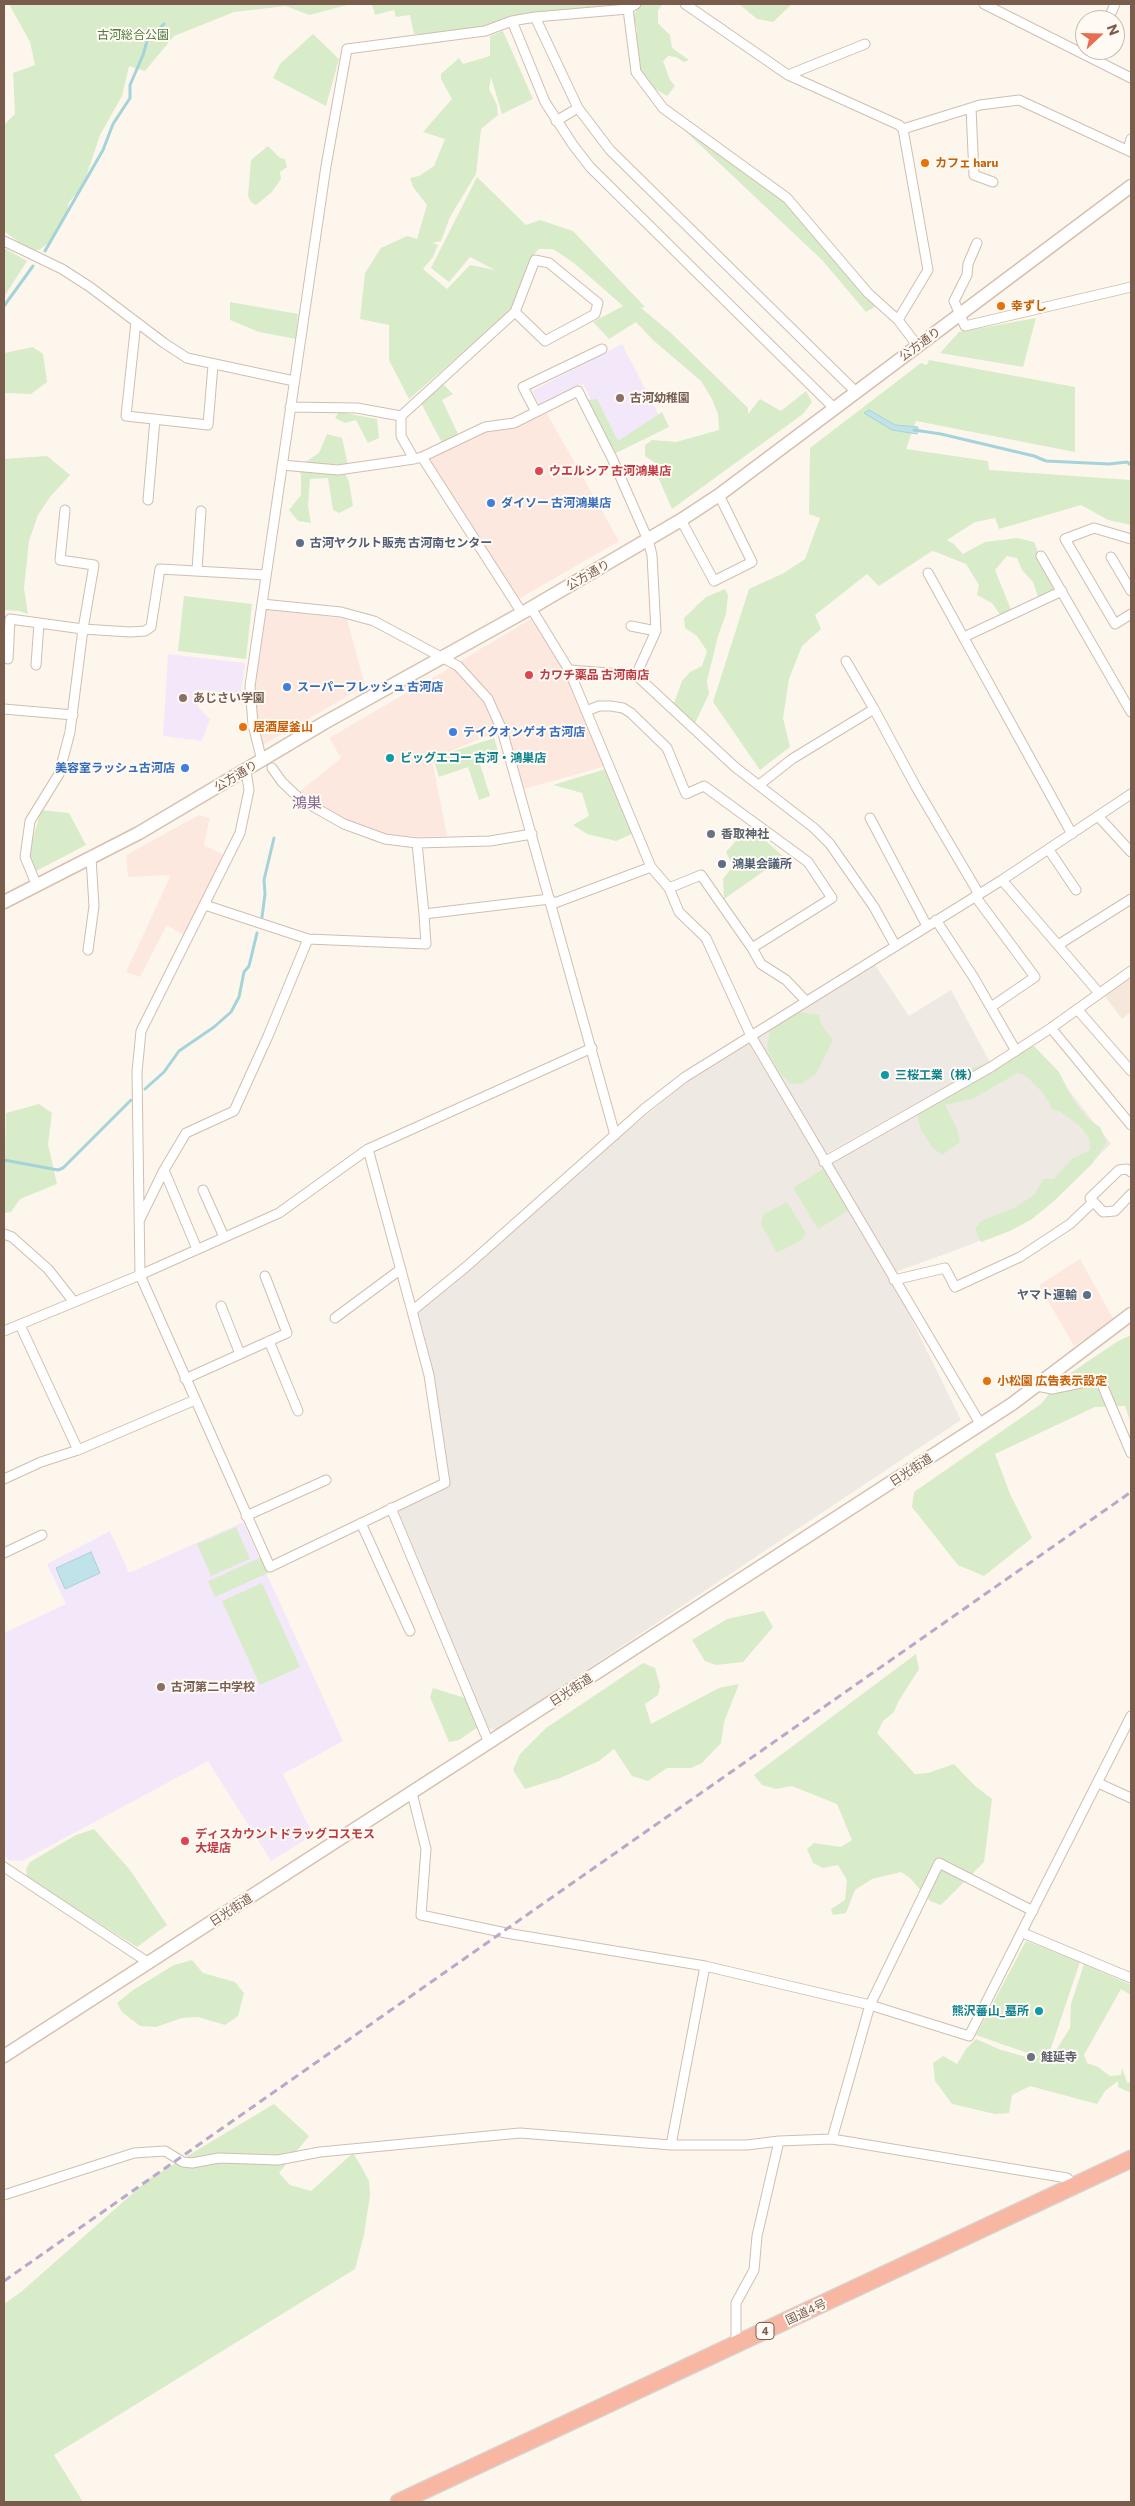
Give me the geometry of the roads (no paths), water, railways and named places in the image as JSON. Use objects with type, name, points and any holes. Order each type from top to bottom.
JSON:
[{"type":"highway","name":"国道4号","points":[[399,2502],[1131,2159]]},
{"type":"main road","name":"公方通り","points":[[4,902],[139,833],[246,771],[267,764],[443,657],[681,520],[719,495],[1131,186]]},
{"type":"main road","name":"日光街道","points":[[4,2056],[981,1425],[1037,1386],[1131,1314]]},
{"type":"street","points":[[532,834],[490,841],[417,843],[385,840],[344,824],[300,799],[267,764],[250,705],[250,686],[326,166],[347,49],[485,31],[535,17],[628,9],[636,4]]},
{"type":"street","points":[[685,4],[788,75],[899,125],[903,129],[928,270],[898,320]]},
{"type":"street","points":[[989,5],[1075,45]]},
{"type":"street","points":[[628,9],[636,72],[663,108],[787,198],[868,293],[898,320],[917,345]]},
{"type":"street","points":[[535,17],[578,108],[610,150],[856,392]]},
{"type":"street","points":[[512,22],[535,80],[556,121],[590,167],[834,408]]},
{"type":"street","points":[[788,75],[865,44]]},
{"type":"street","points":[[1104,60],[1131,78]]},
{"type":"street","points":[[903,129],[971,108],[999,101],[1019,100],[1129,151],[1131,139]]},
{"type":"street","points":[[556,121],[578,108]]},
{"type":"street","points":[[971,108],[974,175],[992,182]]},
{"type":"street","points":[[4,241],[62,269],[90,287],[187,358],[294,381]]},
{"type":"street","points":[[977,243],[968,264],[966,275],[954,301],[965,326],[975,326],[1131,287]]},
{"type":"street","points":[[515,312],[545,341],[595,314],[598,303],[549,263],[535,260],[515,312],[401,416],[401,436],[569,670],[651,867],[669,888],[680,912],[706,938],[752,1036],[824,1162],[981,1425]]},
{"type":"street","points":[[136,322],[126,416],[208,425],[214,364]]},
{"type":"street","points":[[536,412],[523,387],[602,349]]},
{"type":"street","points":[[282,466],[338,470],[418,458],[485,427],[514,422],[578,391],[612,458],[648,540],[652,556],[652,586],[656,631],[636,675]]},
{"type":"street","points":[[290,407],[357,408],[401,416]]},
{"type":"street","points":[[148,500],[155,419]]},
{"type":"street","points":[[681,520],[714,581],[752,562],[719,495]]},
{"type":"street","points":[[37,886],[24,856],[30,821],[59,774],[73,715],[83,629],[94,565],[60,560],[65,510]]},
{"type":"street","points":[[197,570],[201,511]]},
{"type":"street","points":[[1131,539],[1094,528],[1065,539],[1115,624],[1131,614]]},
{"type":"street","points":[[1041,556],[1131,712]]},
{"type":"street","points":[[1111,557],[1131,591]]},
{"type":"street","points":[[8,659],[10,620],[83,629],[146,631],[151,627],[160,569],[266,575]]},
{"type":"street","points":[[928,573],[1072,834]]},
{"type":"street","points":[[964,637],[1062,591]]},
{"type":"street","points":[[262,604],[341,612],[374,621],[458,666],[488,698],[502,730],[615,1135]]},
{"type":"street","points":[[36,665],[40,623]]},
{"type":"street","points":[[631,626],[656,631]]},
{"type":"street","points":[[846,661],[977,895],[1035,978],[991,1008]]},
{"type":"street","points":[[569,670],[636,675],[735,767],[760,785],[830,844],[874,907],[895,945]]},
{"type":"street","points":[[586,711],[598,706],[623,708],[667,748],[686,794],[704,786],[808,862],[832,898],[752,948]]},
{"type":"street","points":[[760,785],[792,759],[874,708]]},
{"type":"street","points":[[4,709],[73,715]]},
{"type":"street","points":[[246,771],[249,790],[240,833],[141,1031],[137,1072],[140,1275],[270,1567],[445,1483],[429,1375],[368,1149]]},
{"type":"street","points":[[412,1311],[467,1266],[615,1135],[685,1077],[1002,880],[1131,794]]},
{"type":"street","points":[[1098,816],[1131,852]]},
{"type":"street","points":[[870,818],[927,926]]},
{"type":"street","points":[[205,905],[308,939],[426,944],[417,843]]},
{"type":"street","points":[[1049,850],[1076,890]]},
{"type":"street","points":[[88,950],[94,906],[91,858]]},
{"type":"street","points":[[424,914],[551,902],[651,867]]},
{"type":"street","points":[[669,888],[702,874],[761,964],[786,980],[806,1001]]},
{"type":"street","points":[[1002,880],[1099,993]]},
{"type":"street","points":[[1058,946],[1131,899]]},
{"type":"street","points":[[936,920],[1016,1051]]},
{"type":"street","points":[[139,1221],[164,1170],[186,1134],[234,1111],[268,1036],[308,939]]},
{"type":"street","points":[[824,1162],[1016,1051],[1131,971]]},
{"type":"street","points":[[1077,1009],[1131,1071]]},
{"type":"street","points":[[1051,1028],[1131,1125]]},
{"type":"street","points":[[5,1328],[20,1325],[140,1275],[278,1213],[368,1149],[592,1048]]},
{"type":"street","points":[[1131,1172],[1127,1169],[1119,1170],[1090,1198],[1092,1203],[1103,1212],[1115,1211],[1131,1194]]},
{"type":"street","points":[[164,1170],[197,1249]]},
{"type":"street","points":[[203,1190],[224,1238]]},
{"type":"street","points":[[894,1280],[944,1268],[955,1287],[1020,1257],[1070,1224],[1092,1203]]},
{"type":"street","points":[[4,1234],[12,1237],[48,1269],[74,1302]]},
{"type":"street","points":[[335,1318],[401,1269]]},
{"type":"street","points":[[185,1379],[287,1333],[265,1276]]},
{"type":"street","points":[[221,1306],[240,1354]]},
{"type":"street","points":[[20,1325],[78,1450]]},
{"type":"street","points":[[269,1341],[298,1411]]},
{"type":"street","points":[[1037,1386],[1052,1389],[1095,1380],[1101,1382],[1131,1453]]},
{"type":"street","points":[[4,1479],[41,1462],[78,1450],[195,1400]]},
{"type":"street","points":[[246,1516],[326,1480]]},
{"type":"street","points":[[392,1508],[489,1743]]},
{"type":"street","points":[[361,1523],[410,1631]]},
{"type":"street","points":[[4,1553],[42,1534]]},
{"type":"street","points":[[412,1793],[426,1849],[421,1916],[705,1966],[870,2005],[969,2036],[1131,1716]]},
{"type":"street","points":[[1098,1783],[1131,1798]]},
{"type":"street","points":[[832,2139],[870,2005],[939,1863],[1033,1911]]},
{"type":"street","points":[[4,1867],[148,1963]]},
{"type":"street","points":[[1022,1933],[1131,1978]]},
{"type":"street","points":[[671,2145],[705,1966]]},
{"type":"street","points":[[4,2195],[134,2153],[165,2151],[182,2162],[220,2158],[278,2160],[320,2152],[520,2133],[671,2145],[748,2145],[779,2141],[832,2139],[1067,2178],[1074,2185]]},
{"type":"street","points":[[736,2345],[736,2303],[754,2270],[756,2236],[779,2141]]},
{"type":"water","points":[[869,410],[895,425],[918,427],[917,434],[892,430],[864,413]]},
{"type":"water","points":[[91,1552],[100,1573],[65,1589],[56,1568]]},
{"type":"waterway","points":[[45,251],[103,150],[113,124],[130,98],[130,85],[147,41],[164,24]]},
{"type":"waterway","points":[[4,306],[33,266]]},
{"type":"waterway","points":[[914,430],[941,434],[1034,456],[1046,461],[1109,464],[1127,462],[1131,465]]},
{"type":"waterway","points":[[262,917],[265,894],[264,880],[274,838]]},
{"type":"waterway","points":[[145,1089],[164,1072],[179,1051],[214,1027],[231,1012],[239,997],[244,972],[249,966],[257,933]]},
{"type":"waterway","points":[[4,1160],[58,1170],[63,1168],[131,1100]]},
{"type":"railway","points":[[4,2281],[1131,1492]]},
{"type":"place","name":"カフェ haru","points":[[925,163]]},
{"type":"place","name":"幸ずし","points":[[1001,306]]},
{"type":"place","name":"古河幼稚園","points":[[620,398]]},
{"type":"place","name":"ウエルシア 古河鴻巣店","points":[[539,471]]},
{"type":"place","name":"ダイソー 古河鴻巣店","points":[[491,503]]},
{"type":"place","name":"古河ヤクルト販売 古河南センター","points":[[300,543]]},
{"type":"place","name":"カワチ薬品 古河南店","points":[[529,675]]},
{"type":"place","name":"スーパーフレッシュ 古河店","points":[[287,687]]},
{"type":"place","name":"あじさい学園","points":[[183,698]]},
{"type":"place","name":"居酒屋釜山","points":[[243,727]]},
{"type":"place","name":"テイクオンゲオ 古河店","points":[[453,732]]},
{"type":"place","name":"ビッグエコー 古河・鴻巣店","points":[[390,758]]},
{"type":"place","name":"美容室ラッシュ古河店","points":[[185,768]]},
{"type":"place","name":"香取神社","points":[[711,834]]},
{"type":"place","name":"鴻巣会議所","points":[[722,864]]},
{"type":"place","name":"三桜工業（株）","points":[[885,1075]]},
{"type":"place","name":"ヤマト運輸","points":[[1087,1295]]},
{"type":"place","name":"小松園 広告表示設定","points":[[987,1381]]},
{"type":"place","name":"古河第二中学校","points":[[161,1687]]},
{"type":"place","name":"ディスカウントドラッグコスモス 大堤店","points":[[185,1841]]},
{"type":"place","name":"熊沢蕃山_墓所","points":[[1039,2011]]},
{"type":"place","name":"鮭延寺","points":[[1031,2057]]},
{"type":"district","name":"鴻巣","points":[[307,803]]},
{"type":"park label","name":"古河総合公園","points":[[133,35]]}]
